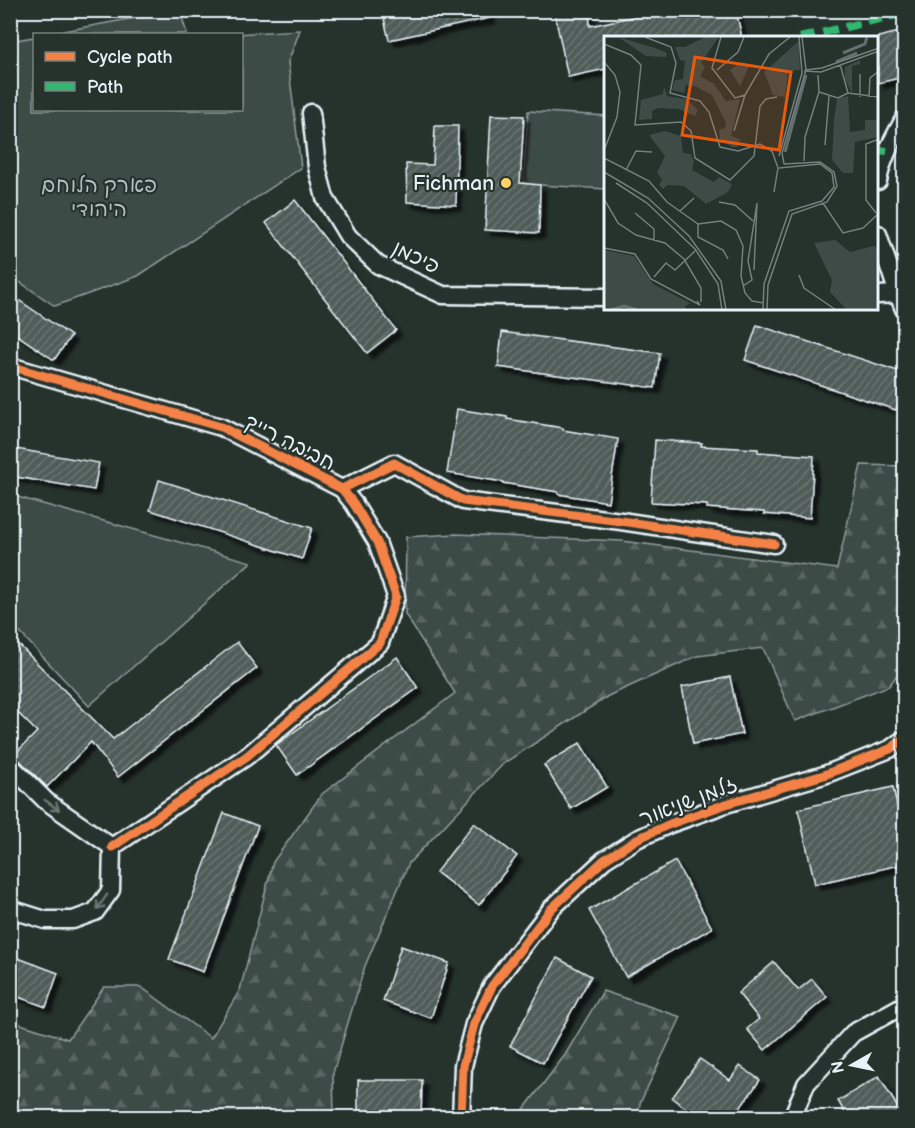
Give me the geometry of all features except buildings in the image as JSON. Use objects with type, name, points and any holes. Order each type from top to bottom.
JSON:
[{"type":"street","name":"פיכמן","points":[[311,112],[317,167],[326,198],[348,236],[378,265],[442,295],[604,297]]},
{"type":"street","points":[[879,174],[887,151],[904,119]]},
{"type":"street","points":[[879,237],[902,299],[879,295]]},
{"type":"street","name":"חביבה רייך","points":[[10,366],[221,427],[342,489],[377,542],[396,596],[380,643],[247,756],[112,847]]},
{"type":"street","points":[[342,489],[394,464],[463,501],[621,521],[774,544]]},
{"type":"street","name":"זלמן שניאור","points":[[461,1118],[463,1066],[474,1024],[492,986],[551,909],[604,860],[637,839],[670,824],[726,804],[824,775],[890,749],[904,739]]},
{"type":"street","points":[[10,765],[46,801],[112,847],[111,890],[95,912],[73,920],[45,920],[10,909]]},
{"type":"street","points":[[792,1118],[806,1084],[853,1033],[904,1005]]},
{"type":"green space","points":[[180,11],[187,33],[52,33]]},
{"type":"green space","name":"פארק הלוחם היהודי","points":[[300,30],[288,62],[301,168],[138,276],[55,306],[11,276],[11,41],[33,37],[33,111],[243,111],[243,34]]},
{"type":"green space","points":[[528,111],[604,116],[604,189],[523,184]]},
{"type":"green space","points":[[861,465],[904,466],[904,665],[889,686],[795,721],[763,648],[697,656],[608,696],[504,763],[409,863],[365,966],[333,1073],[334,1117],[11,1117],[11,1021],[68,1039],[104,987],[141,987],[211,1038],[240,990],[273,862],[322,794],[455,693],[405,614],[406,537],[455,534],[622,541],[837,569]]},
{"type":"green space","points":[[14,496],[251,562],[89,706],[11,623],[10,501]]},
{"type":"green space","points":[[603,991],[681,1017],[640,1103],[638,1117],[518,1117],[565,1055]]},
{"type":"marked path","points":[[808,36],[904,13]]},
{"type":"marked path","points":[[879,150],[887,151]]},
{"type":"cycle path","points":[[10,366],[221,427],[342,489],[377,542],[396,596],[380,643],[247,756],[112,847]]},
{"type":"cycle path","points":[[342,489],[394,463],[463,501],[621,521],[774,544]]},
{"type":"cycle path","points":[[461,1118],[463,1066],[474,1024],[492,986],[551,909],[604,860],[637,839],[670,824],[726,804],[824,775],[890,749],[904,739]]},
{"type":"place","name":"Fichman","points":[[506,183]]}]
